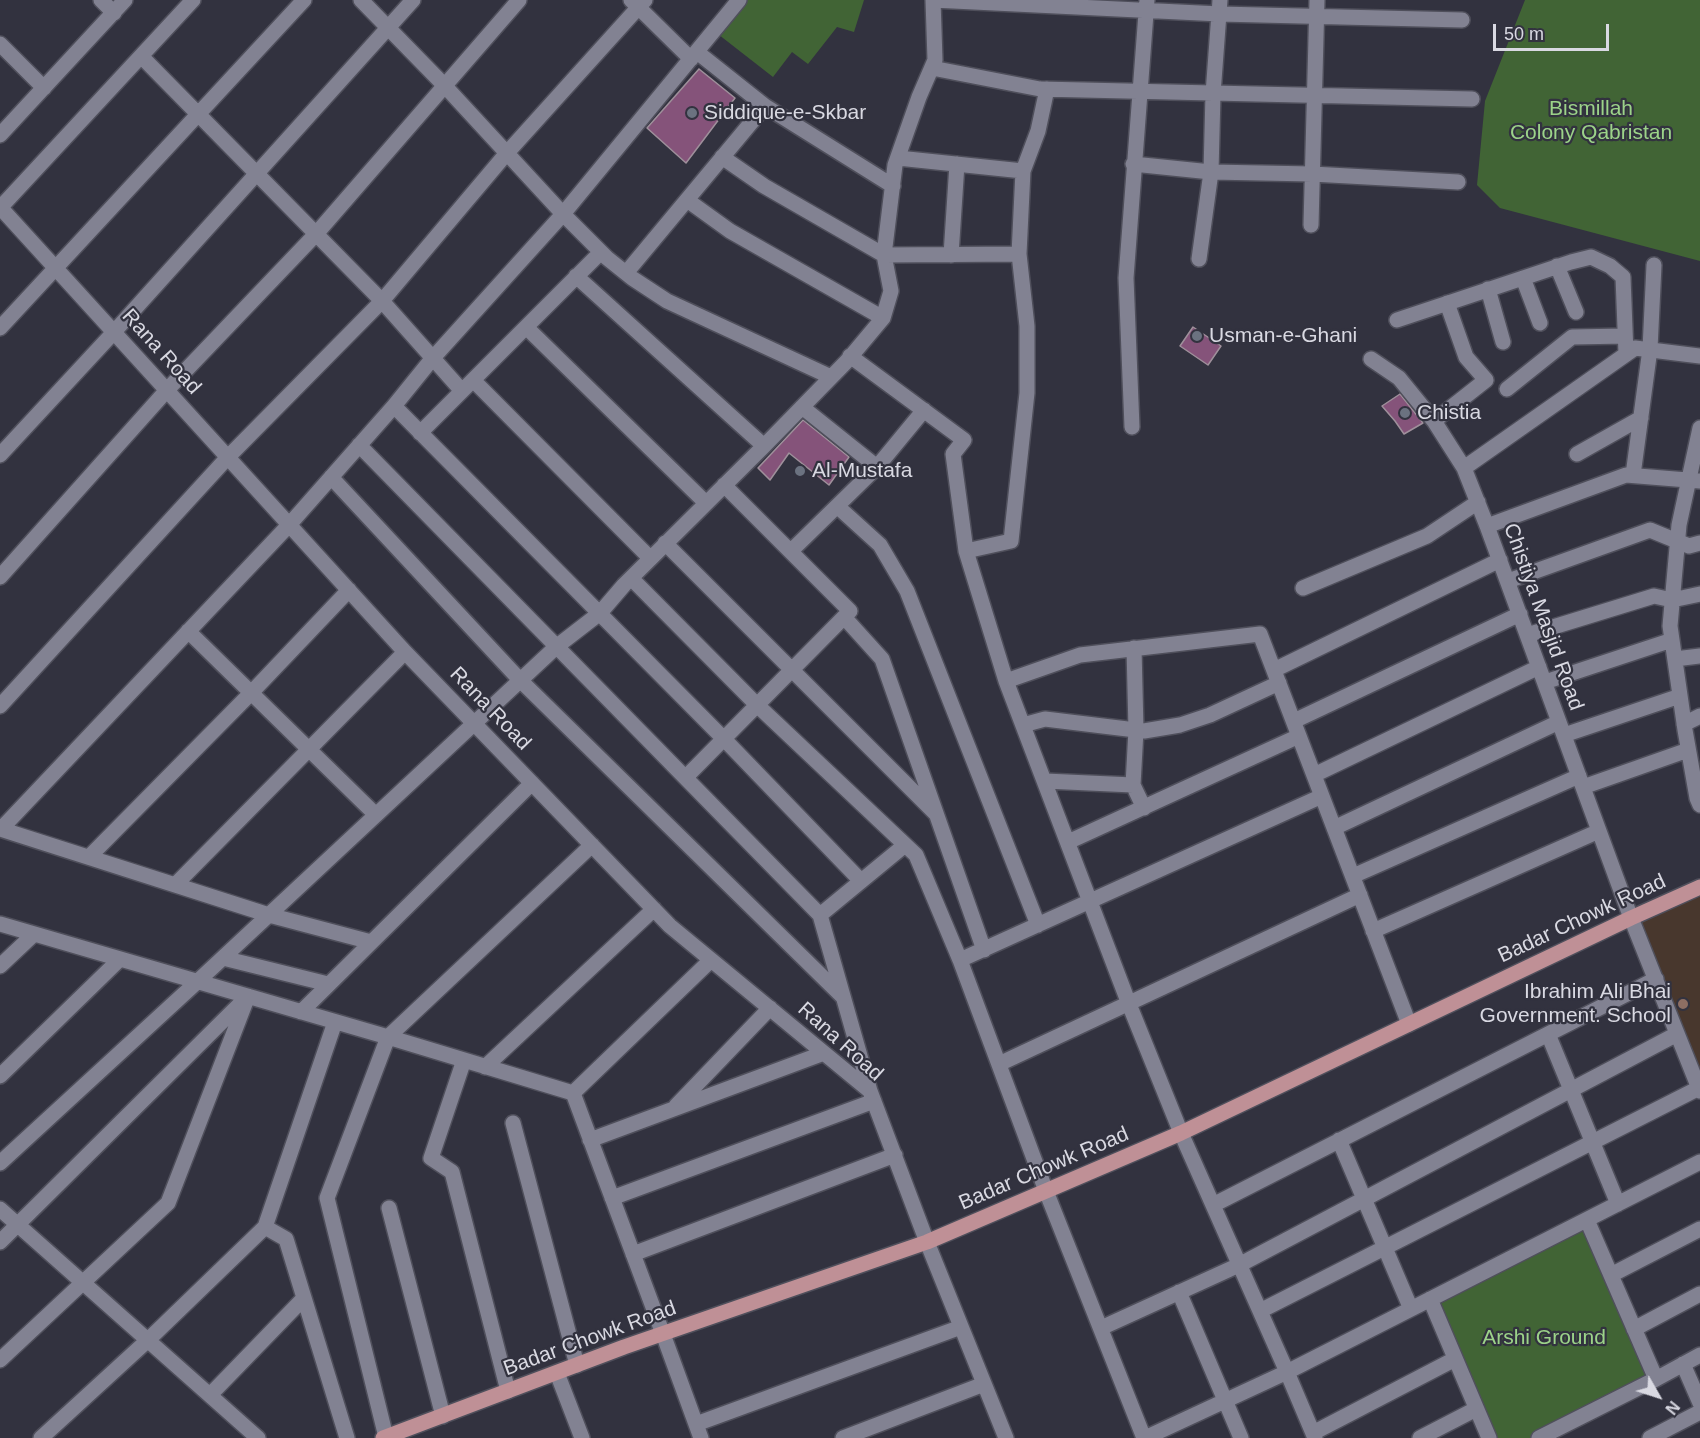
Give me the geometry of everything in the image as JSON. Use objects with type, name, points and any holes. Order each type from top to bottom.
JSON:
[{"type":"main road","name":"Badar Chowk Road","points":[[385,1437],[576,1365],[927,1242],[1181,1133],[1700,887]]},
{"type":"street","points":[[101,0],[114,12]]},
{"type":"street","points":[[0,135],[125,0]]},
{"type":"street","points":[[0,207],[193,0]]},
{"type":"street","points":[[0,328],[304,0]]},
{"type":"street","points":[[361,0],[563,214],[626,273],[667,301],[831,377]]},
{"type":"street","points":[[0,455],[413,0]]},
{"type":"street","points":[[0,577],[167,390],[316,234],[519,0]]},
{"type":"street","points":[[371,942],[269,915],[0,829],[289,525],[394,406],[432,359],[563,214],[740,0]]},
{"type":"street","points":[[0,1163],[224,958],[556,647],[600,614],[650,558],[831,377],[883,318],[891,291],[884,255],[892,186],[898,158],[919,97],[935,60],[933,0],[1317,8],[1462,20]]},
{"type":"street","points":[[0,706],[228,457],[382,301],[638,2],[694,56],[765,106],[892,186]]},
{"type":"street","points":[[1132,426],[1126,278],[1147,5]]},
{"type":"street","points":[[1199,259],[1211,172],[1213,94],[1220,7]]},
{"type":"street","points":[[1311,225],[1317,8]]},
{"type":"street","points":[[0,45],[44,88]]},
{"type":"street","points":[[141,56],[382,301],[432,359],[468,386],[650,558]]},
{"type":"street","points":[[932,68],[1040,89],[1472,99]]},
{"type":"street","points":[[966,551],[1011,541],[1027,393],[1026,326],[1019,254],[1023,171],[1038,131],[1047,89]]},
{"type":"street","points":[[626,273],[765,106]]},
{"type":"street","points":[[722,157],[764,186],[884,255],[1019,254]]},
{"type":"street","points":[[898,158],[1023,171]]},
{"type":"street","points":[[951,255],[957,164]]},
{"type":"street","points":[[1134,164],[1211,172],[1312,174],[1458,182]]},
{"type":"street","points":[[687,200],[730,231],[883,318]]},
{"type":"street","name":"Rana Road","points":[[0,207],[405,652],[670,926],[824,1053],[872,1096],[927,1242],[1006,1438]]},
{"type":"street","points":[[420,433],[601,252]]},
{"type":"street","points":[[1397,320],[1557,266],[1591,257],[1610,266],[1623,278],[1626,354]]},
{"type":"street","points":[[1633,475],[1650,350],[1654,265]]},
{"type":"street","points":[[1557,266],[1576,312]]},
{"type":"street","points":[[576,276],[764,446]]},
{"type":"street","points":[[1523,278],[1540,323]]},
{"type":"street","points":[[1488,290],[1503,342]]},
{"type":"street","points":[[1434,421],[1486,380],[1466,357],[1447,303]]},
{"type":"street","points":[[526,327],[706,503]]},
{"type":"street","points":[[1507,389],[1572,337],[1625,336]]},
{"type":"street","points":[[1464,468],[1635,348],[1700,356]]},
{"type":"street","points":[[850,356],[964,440],[953,454],[966,551],[1006,681],[1129,1004],[1181,1133],[1314,1436],[1455,1359]]},
{"type":"street","name":"Chistiya Masjid Road","points":[[1371,359],[1399,378],[1434,421],[1464,468],[1508,581],[1631,918],[1699,1089]]},
{"type":"street","points":[[394,406],[861,881]]},
{"type":"street","points":[[802,407],[877,467]]},
{"type":"street","points":[[791,551],[877,467],[924,410]]},
{"type":"street","points":[[1577,454],[1641,418]]},
{"type":"street","points":[[1700,428],[1694,481],[1679,525],[1670,626],[1688,750],[1697,780],[1700,805]]},
{"type":"street","points":[[359,445],[820,915],[872,1096],[612,1198]]},
{"type":"street","points":[[1487,526],[1626,475],[1694,481]]},
{"type":"street","points":[[331,477],[520,680],[844,999]]},
{"type":"street","points":[[686,777],[850,611],[724,485]]},
{"type":"street","points":[[1303,588],[1428,536],[1478,502]]},
{"type":"street","points":[[837,506],[880,545],[907,591],[1038,925]]},
{"type":"street","points":[[1508,581],[1650,530],[1689,546],[1700,543]]},
{"type":"street","points":[[665,543],[936,814]]},
{"type":"street","points":[[1023,725],[1045,718],[1144,731],[1190,722],[1210,715],[1277,677],[1500,560]]},
{"type":"street","points":[[631,578],[757,705],[916,855],[960,960],[1046,1191],[1145,1438],[1287,1372],[1700,1162]]},
{"type":"street","points":[[88,857],[252,692],[349,590]]},
{"type":"street","points":[[1527,634],[1654,596],[1672,600],[1700,594]]},
{"type":"street","points":[[1293,721],[1520,614]]},
{"type":"street","points":[[844,617],[882,659],[984,950]]},
{"type":"street","points":[[188,631],[376,815]]},
{"type":"street","points":[[1006,681],[1080,655],[1260,633],[1408,1024]]},
{"type":"street","points":[[1545,682],[1672,640]]},
{"type":"street","points":[[1134,648],[1136,730],[1133,785],[1144,808]]},
{"type":"street","points":[[175,885],[405,652]]},
{"type":"street","points":[[1675,659],[1700,656]]},
{"type":"street","points":[[1314,775],[1539,666]]},
{"type":"street","points":[[1334,828],[1562,729],[1680,696]]},
{"type":"street","points":[[1684,724],[1700,716]]},
{"type":"street","points":[[1068,842],[1299,736]]},
{"type":"street","points":[[1353,876],[1581,782],[1688,750]]},
{"type":"street","points":[[1045,781],[1133,785]]},
{"type":"street","points":[[301,1011],[532,783]]},
{"type":"street","points":[[960,960],[1322,796]]},
{"type":"street","points":[[1373,931],[1599,831]]},
{"type":"street","points":[[385,1437],[327,1198],[388,1037],[592,845]]},
{"type":"street","points":[[820,915],[905,845]]},
{"type":"street","points":[[999,1064],[1360,895]]},
{"type":"street","points":[[485,1067],[654,909]]},
{"type":"street","points":[[0,924],[573,1093]]},
{"type":"street","points":[[0,966],[34,934]]},
{"type":"street","points":[[224,958],[328,984]]},
{"type":"street","points":[[0,1076],[120,959]]},
{"type":"street","points":[[573,1093],[711,960]]},
{"type":"street","points":[[1213,1205],[1656,980]]},
{"type":"street","points":[[0,1242],[248,996]]},
{"type":"street","points":[[0,1360],[168,1203],[248,996]]},
{"type":"street","points":[[671,1110],[770,1008]]},
{"type":"street","points":[[41,1438],[148,1340],[265,1227],[335,1022]]},
{"type":"street","points":[[1548,1034],[1618,1204]]},
{"type":"street","points":[[1101,1328],[1239,1265],[1677,1034]]},
{"type":"street","points":[[590,1140],[824,1053]]},
{"type":"street","points":[[464,1060],[431,1158],[452,1172],[508,1391]]},
{"type":"street","points":[[1260,1311],[1699,1089]]},
{"type":"street","points":[[573,1093],[698,1431],[961,1327]]},
{"type":"street","points":[[513,1124],[576,1365]]},
{"type":"street","points":[[1339,1140],[1411,1309]]},
{"type":"street","points":[[633,1254],[895,1155]]},
{"type":"street","points":[[389,1208],[443,1416]]},
{"type":"street","points":[[0,1209],[258,1438]]},
{"type":"street","points":[[1587,1220],[1656,1379]]},
{"type":"street","points":[[265,1227],[286,1239],[347,1438]]},
{"type":"street","points":[[1611,1275],[1700,1229]]},
{"type":"street","points":[[1179,1292],[1240,1438]]},
{"type":"street","points":[[1634,1329],[1700,1294]]},
{"type":"street","points":[[210,1395],[304,1298]]},
{"type":"street","points":[[1430,1299],[1489,1438]]},
{"type":"street","points":[[1539,1438],[1700,1355]]},
{"type":"street","points":[[1683,1364],[1700,1403]]},
{"type":"street","points":[[557,1373],[582,1438]]},
{"type":"street","points":[[849,1437],[984,1384]]},
{"type":"street","points":[[1420,1438],[1476,1409]]},
{"type":"street","points":[[1650,1438],[1700,1412]]},
{"type":"shaded area","name":"Ibrahim Ali Bhai Government. School","points":[[1700,887],[1700,1090],[1631,918]]},
{"type":"green space","points":[[739,0],[864,0],[854,32],[837,27],[808,64],[792,52],[773,77],[714,31]]},
{"type":"green space","name":"Bismillah Colony Qabristan","points":[[1525,0],[1700,0],[1700,261],[1500,208],[1477,185],[1485,101]]},
{"type":"green space","name":"Arshi Ground","points":[[1587,1220],[1656,1379],[1539,1438],[1489,1438],[1430,1299]]},
{"type":"building","name":"Siddique-e-Skbar","points":[[699,69],[735,98],[686,163],[647,128]]},
{"type":"building","name":"Usman-e-Ghani","points":[[1193,327],[1221,346],[1208,365],[1180,346]]},
{"type":"building","name":"Chistia","points":[[1400,394],[1423,423],[1404,434],[1382,406]]},
{"type":"building","points":[[803,420],[849,457],[829,485],[789,453],[770,480],[758,468]]},
{"type":"place","name":"Siddique-e-Skbar","points":[[692,113]]},
{"type":"place","name":"Usman-e-Ghani","points":[[1197,336]]},
{"type":"place","name":"Chistia","points":[[1405,413]]},
{"type":"place","name":"Al-Mustafa","points":[[800,471]]},
{"type":"place","name":"Ibrahim Ali Bhai Government. School","points":[[1683,1004]]}]
